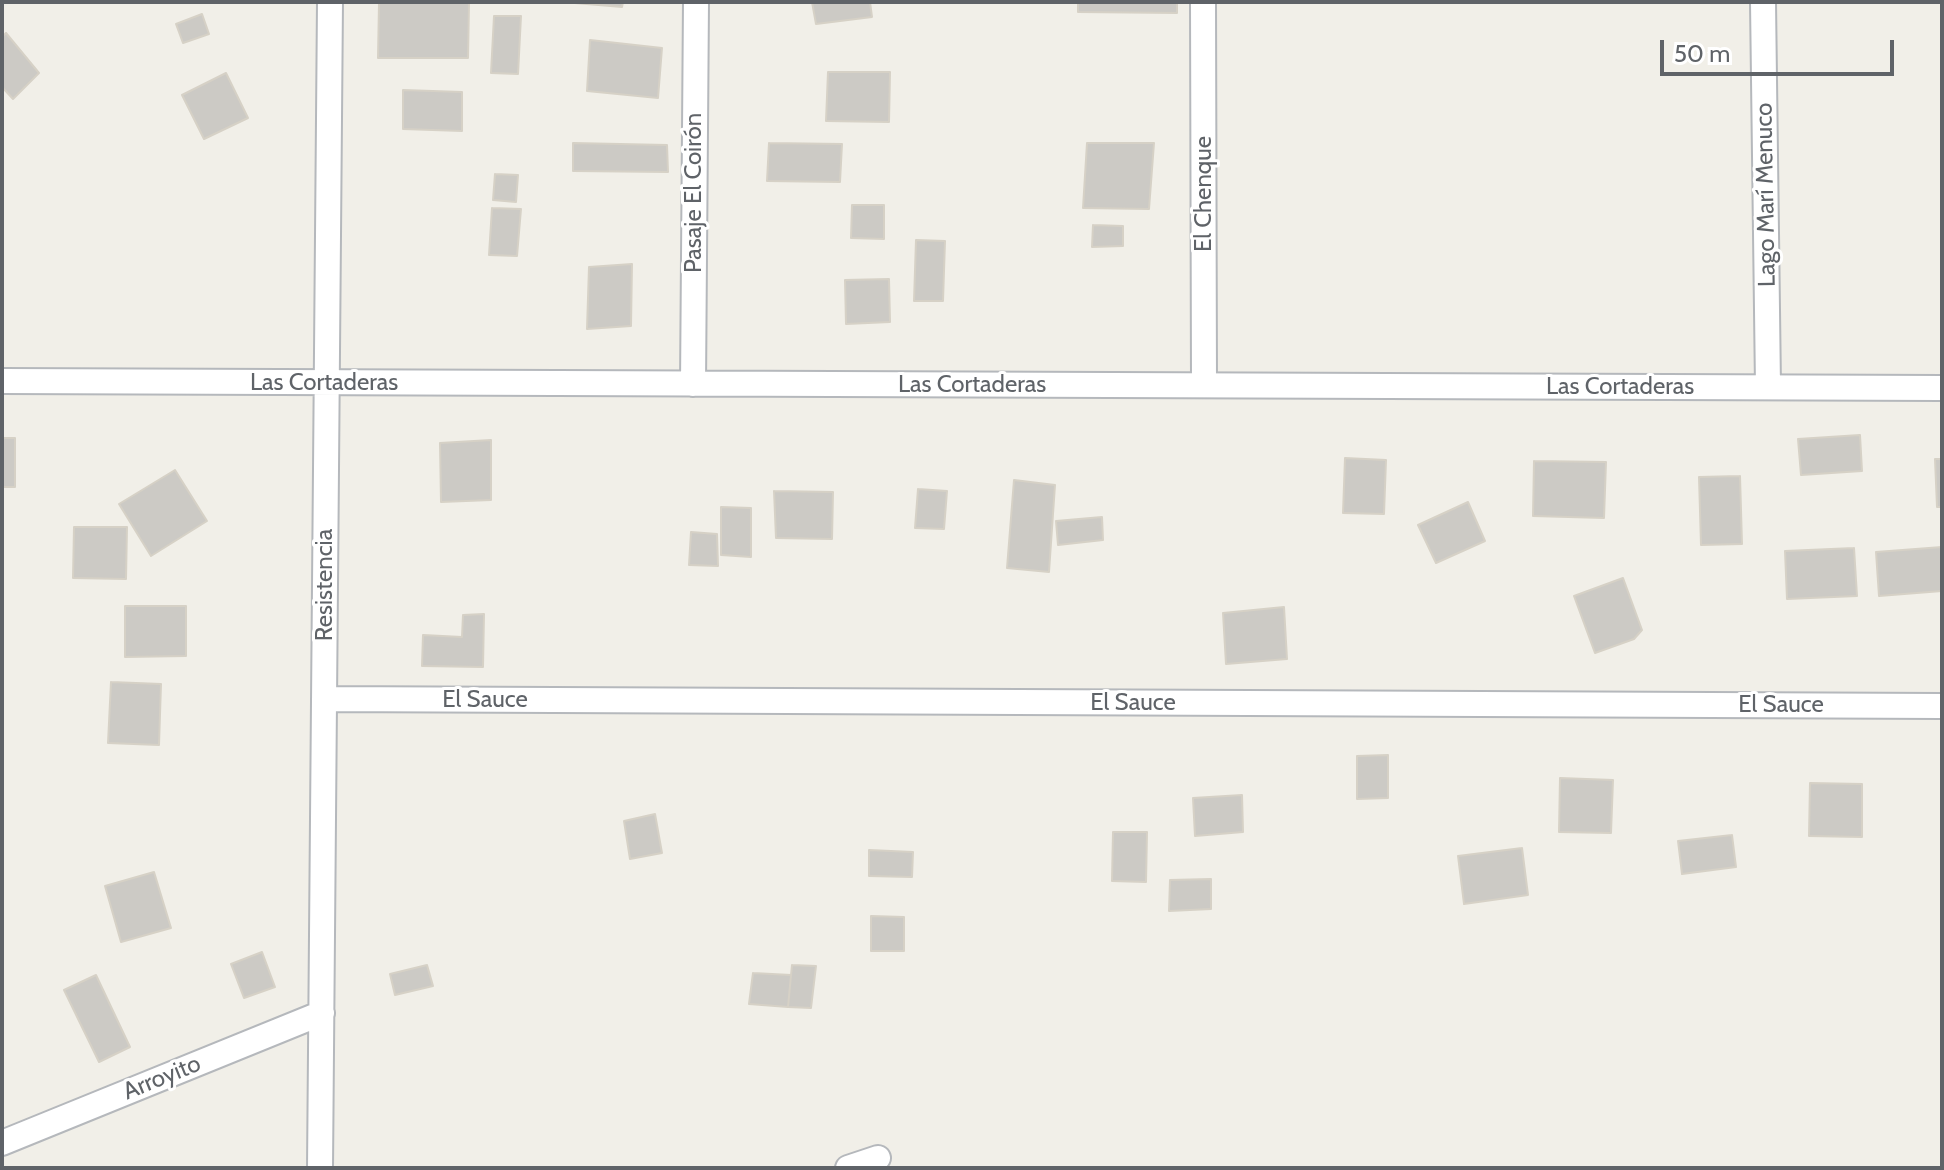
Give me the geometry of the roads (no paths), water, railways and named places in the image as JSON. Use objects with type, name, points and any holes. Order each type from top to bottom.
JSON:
[{"type":"street","name":"Resistencia","points":[[320,1168],[330,2]]},
{"type":"street","name":"Pasaje El Coirón","points":[[693,384],[696,2]]},
{"type":"street","name":"El Chenque","points":[[1203,2],[1204,385]]},
{"type":"street","name":"Lago Marí Menuco","points":[[1763,2],[1768,387]]},
{"type":"street","name":"Las Cortaderas","points":[[2,381],[1942,388]]},
{"type":"street","name":"El Sauce","points":[[324,699],[1942,706]]},
{"type":"street","name":"Arroyito","points":[[2,1143],[322,1013]]},
{"type":"street","points":[[848,1168],[878,1158]]}]
